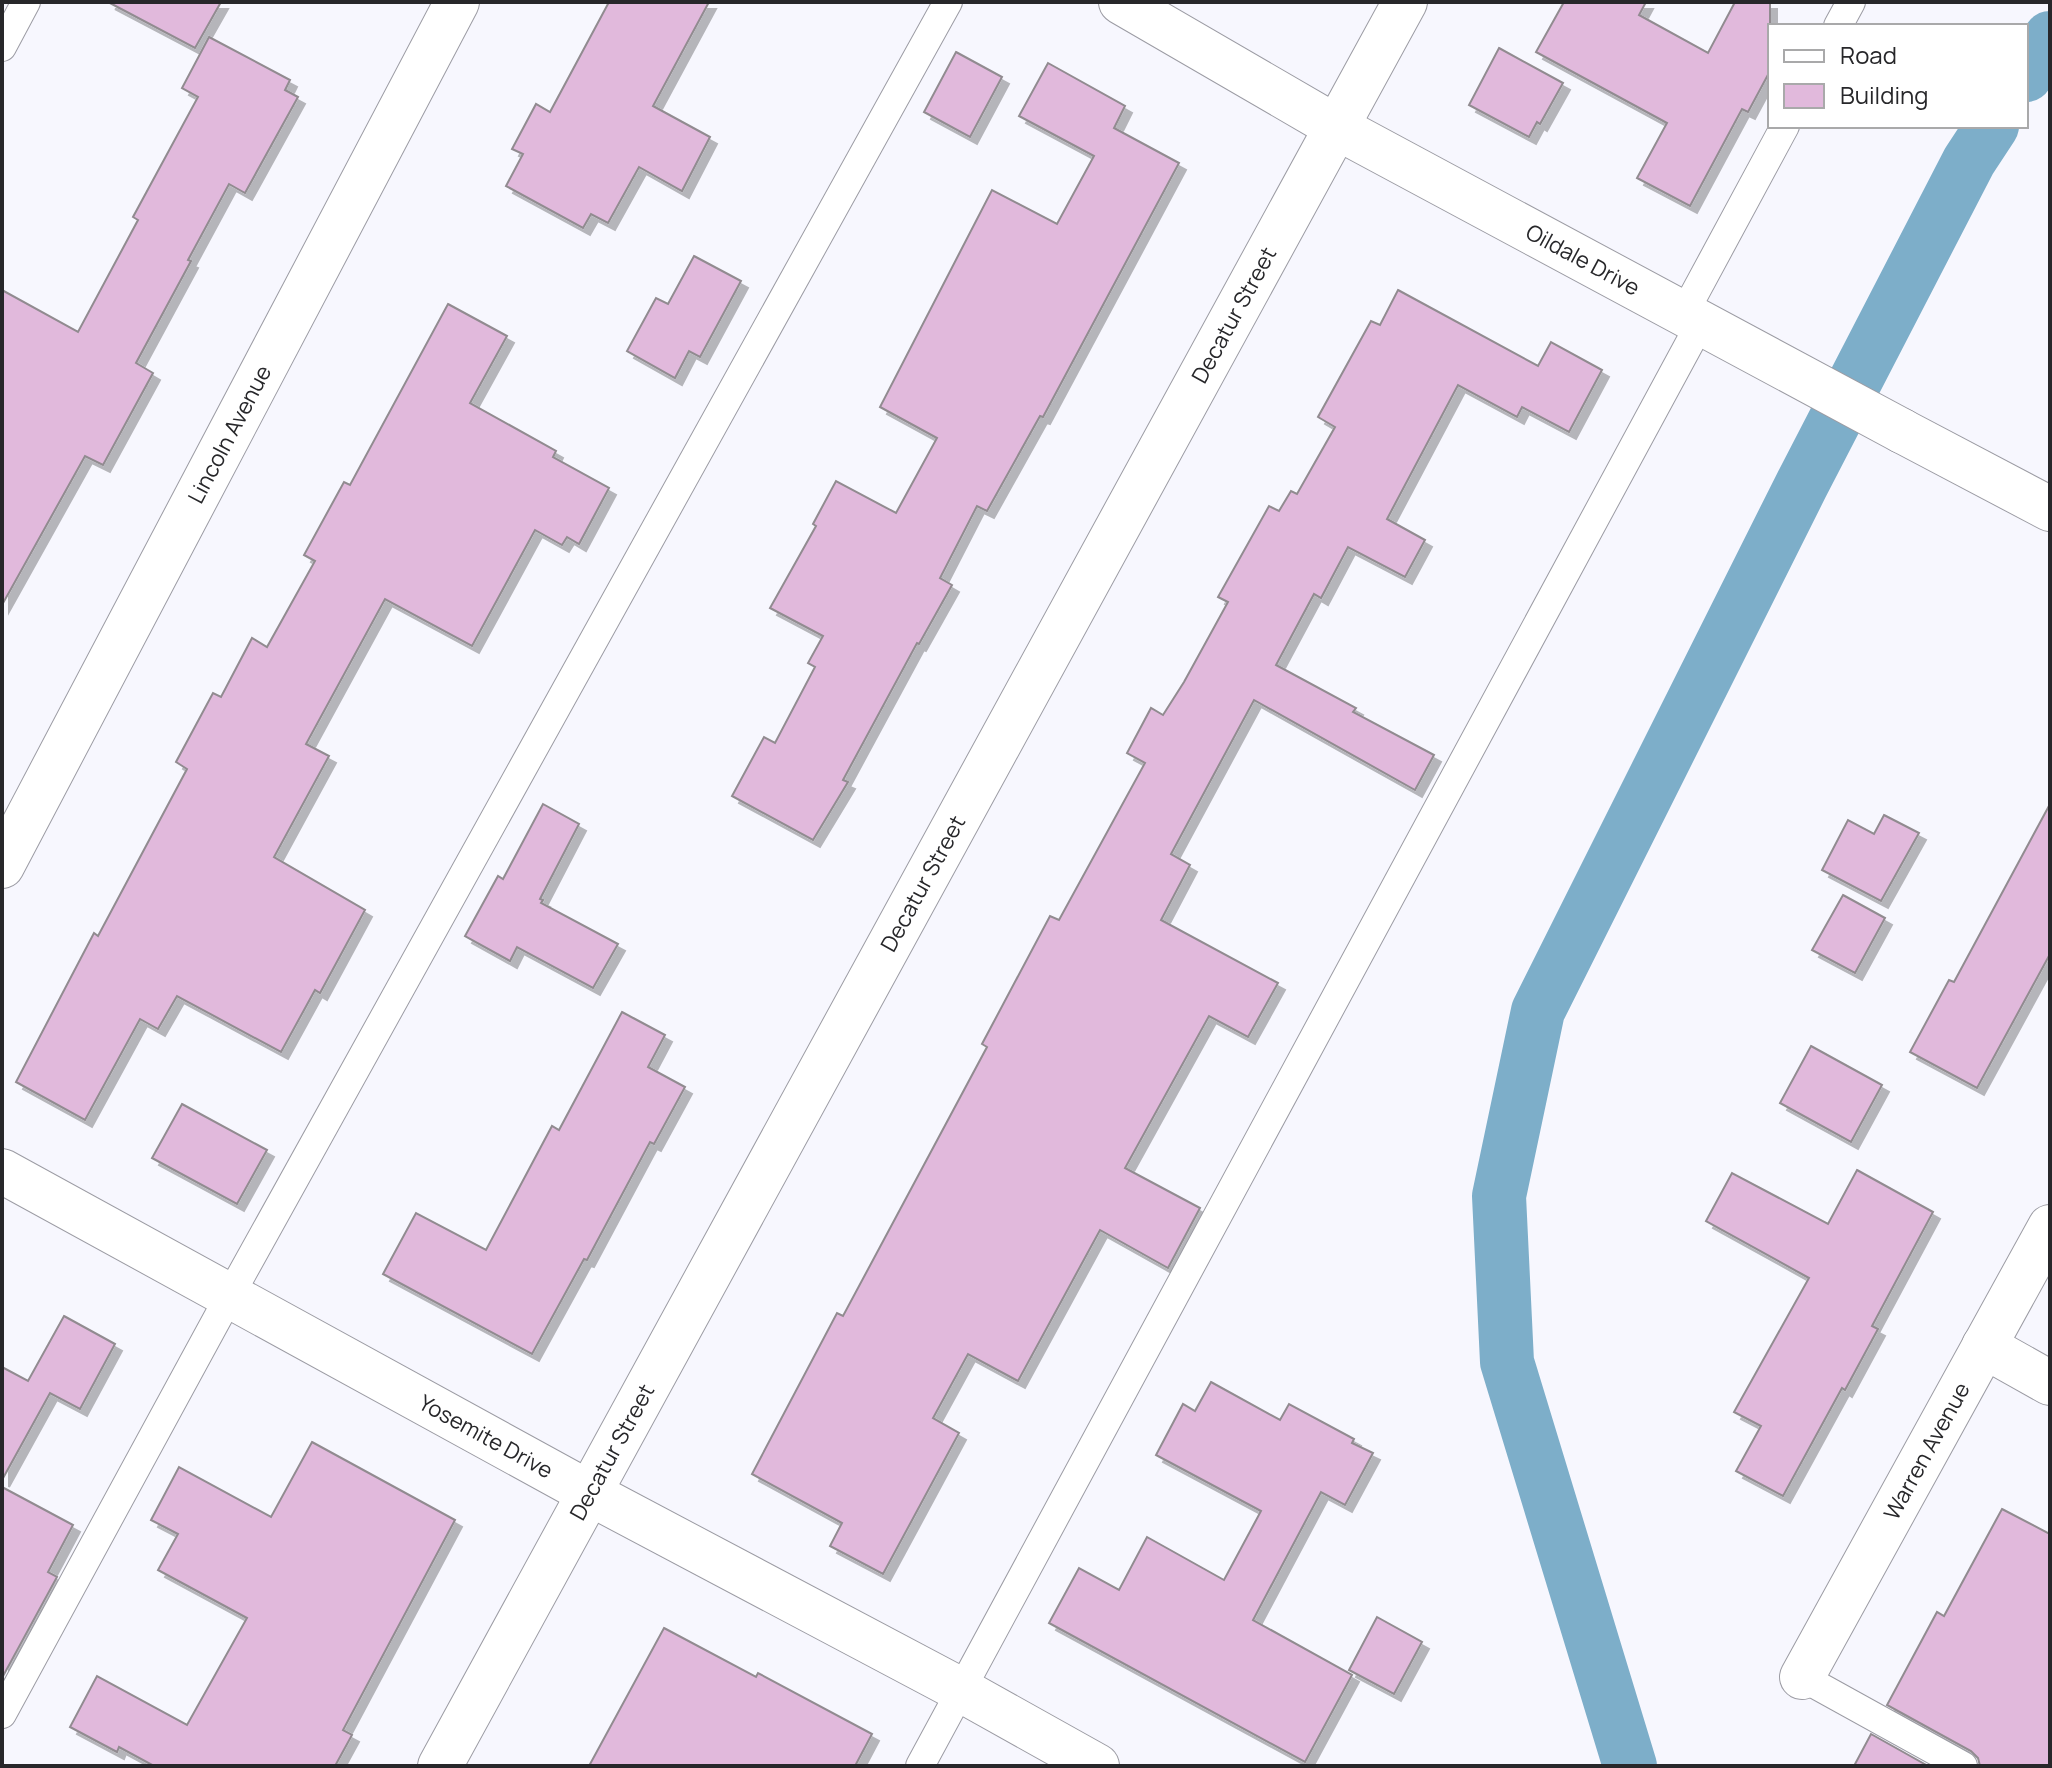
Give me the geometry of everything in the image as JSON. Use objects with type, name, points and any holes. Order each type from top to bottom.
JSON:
[{"type":"street","name":"Lincoln Avenue","points":[[2,866],[457,2]]},
{"type":"street","name":"Oildale Drive","points":[[1121,2],[1338,128],[1777,366],[2050,509]]},
{"type":"street","name":"Decatur Street","points":[[440,1766],[1405,2]]},
{"type":"street","name":"Yosemite Drive","points":[[2,1171],[591,1494],[961,1690],[1097,1766]]},
{"type":"street","name":"Warren Avenue","points":[[1802,1677],[2050,1227]]},
{"type":"street","points":[[1984,1346],[2050,1383]]},
{"type":"lane","points":[[2,47],[26,2]]},
{"type":"lane","points":[[2,1714],[229,1297],[948,2]]},
{"type":"lane","points":[[1839,24],[1851,2]]},
{"type":"lane","points":[[920,1766],[1692,319],[1784,128]]},
{"type":"lane","points":[[1802,1677],[1963,1766]]},
{"type":"building","points":[[108,2],[221,2],[195,48]]},
{"type":"building","points":[[609,2],[709,2],[653,106],[710,137],[682,191],[639,167],[608,223],[591,214],[583,228],[506,186],[523,154],[512,149],[536,104],[550,112]]},
{"type":"building","points":[[1564,2],[1646,2],[1639,15],[1708,53],[1735,2],[1770,2],[1768,75],[1748,112],[1742,109],[1690,206],[1637,178],[1667,123],[1536,52]]},
{"type":"building","points":[[209,37],[290,80],[285,90],[298,97],[245,193],[229,184],[188,260],[191,261],[136,363],[153,373],[103,465],[85,456],[2,605],[2,290],[78,332],[138,220],[133,217],[198,97],[182,88]]},
{"type":"building","points":[[1499,48],[1563,83],[1529,137],[1469,105]]},
{"type":"building","points":[[956,52],[1002,77],[970,137],[924,112]]},
{"type":"building","points":[[1048,63],[1125,106],[1114,128],[1179,163],[1043,417],[1040,416],[987,511],[977,506],[940,578],[952,585],[843,780],[848,782],[813,840],[732,796],[764,737],[775,743],[815,667],[808,663],[823,636],[770,608],[816,526],[813,524],[836,481],[896,513],[937,438],[880,407],[992,190],[1057,224],[1094,156],[1019,116]]},
{"type":"building","points":[[694,256],[741,281],[700,357],[689,351],[675,378],[627,351],[656,298],[668,304]]},
{"type":"building","points":[[1398,290],[1538,366],[1551,342],[1602,370],[1569,432],[1522,407],[1517,417],[1458,385],[1387,519],[1425,540],[1405,577],[1348,547],[1321,598],[1314,594],[1276,665],[1356,708],[1353,712],[1434,755],[1415,790],[1254,700],[1171,854],[1190,865],[1161,920],[1278,983],[1248,1037],[1209,1016],[1125,1168],[1200,1208],[1168,1268],[1100,1230],[1018,1381],[968,1354],[933,1418],[959,1433],[883,1574],[830,1546],[842,1523],[752,1474],[837,1313],[843,1316],[987,1047],[982,1044],[1050,916],[1059,920],[1145,763],[1127,753],[1151,708],[1163,715],[1184,682],[1228,602],[1218,597],[1269,506],[1279,511],[1291,491],[1297,494],[1335,427],[1318,417],[1371,321],[1380,325]]},
{"type":"building","points":[[448,304],[507,336],[470,403],[556,451],[553,457],[609,488],[579,544],[567,537],[562,545],[535,530],[472,646],[385,599],[306,744],[329,756],[274,857],[365,910],[320,993],[315,990],[281,1052],[177,996],[158,1029],[140,1019],[85,1120],[16,1082],[94,933],[98,936],[187,769],[176,762],[213,693],[221,697],[252,638],[267,647],[315,561],[304,555],[344,482],[350,485]]},
{"type":"building","points":[[543,804],[579,824],[540,899],[543,900],[541,903],[618,944],[593,988],[517,947],[510,961],[465,936],[498,876],[503,879]]},
{"type":"building","points":[[2050,804],[2050,954],[1977,1088],[1910,1052],[1949,980],[1954,982]]},
{"type":"building","points":[[1884,815],[1919,833],[1881,901],[1822,870],[1848,820],[1874,834]]},
{"type":"building","points":[[1843,895],[1885,918],[1855,973],[1812,950]]},
{"type":"building","points":[[622,1012],[665,1035],[648,1067],[685,1087],[654,1144],[650,1142],[532,1354],[383,1274],[416,1213],[486,1250],[552,1126],[559,1130]]},
{"type":"building","points":[[1811,1046],[1882,1085],[1851,1142],[1780,1103]]},
{"type":"building","points":[[182,1104],[267,1150],[237,1204],[152,1158]]},
{"type":"building","points":[[1857,1170],[1933,1212],[1872,1326],[1878,1329],[1783,1496],[1736,1471],[1761,1426],[1734,1412],[1809,1278],[1706,1221],[1732,1173],[1828,1224]]},
{"type":"building","points":[[64,1316],[115,1344],[80,1409],[50,1393],[2,1480],[2,1367],[28,1381]]},
{"type":"building","points":[[1211,1382],[1280,1420],[1289,1404],[1354,1439],[1352,1443],[1373,1453],[1345,1505],[1321,1492],[1253,1620],[1352,1675],[1305,1762],[1049,1623],[1079,1568],[1119,1590],[1147,1537],[1224,1580],[1261,1511],[1156,1455],[1183,1404],[1195,1411]]},
{"type":"building","points":[[312,1442],[455,1520],[343,1730],[352,1735],[335,1766],[154,1766],[119,1747],[117,1752],[70,1727],[97,1676],[187,1725],[247,1618],[158,1570],[178,1534],[151,1520],[179,1467],[271,1517]]},
{"type":"building","points":[[2,1487],[73,1525],[48,1572],[57,1577],[2,1678]]},
{"type":"building","points":[[2002,1509],[2050,1534],[2050,1766],[1980,1766],[1978,1758],[1971,1751],[1887,1705],[1937,1612],[1944,1616]]},
{"type":"building","points":[[1377,1617],[1422,1642],[1394,1694],[1349,1670]]},
{"type":"building","points":[[664,1628],[756,1677],[758,1673],[872,1734],[855,1766],[589,1766]]},
{"type":"building","points":[[1871,1734],[1928,1766],[1854,1766]]},
{"type":"waterway","points":[[2028,72],[2050,38]]},
{"type":"waterway","points":[[1630,1766],[1507,1362],[1499,1196],[1538,1011],[1801,486],[1969,161],[1991,128]]}]
